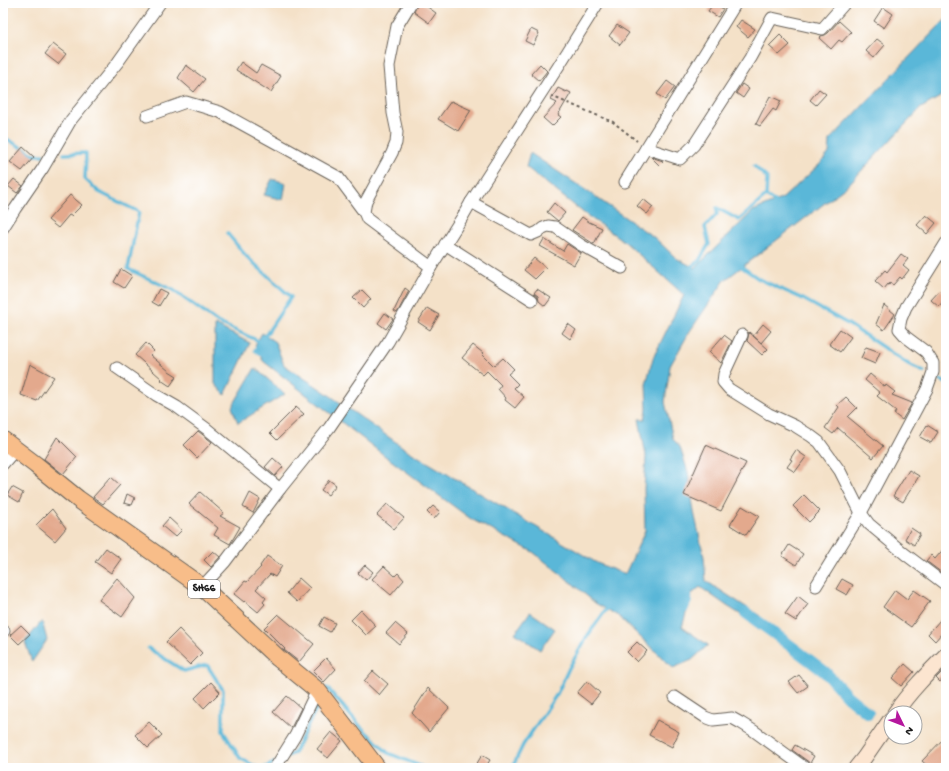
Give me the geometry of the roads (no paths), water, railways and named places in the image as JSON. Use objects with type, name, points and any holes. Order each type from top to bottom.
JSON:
[{"type":"main road","name":"SH66","points":[[10,444],[78,498],[202,587],[278,658],[317,690],[377,768]]},
{"type":"main road","points":[[900,705],[936,664],[946,655]]},
{"type":"main road","points":[[856,768],[883,731]]},
{"type":"street","points":[[3,228],[43,168],[71,120],[118,62],[160,3]]},
{"type":"street","points":[[364,212],[366,201],[396,143],[397,132],[393,113],[389,66],[397,26],[411,3]]},
{"type":"street","points":[[202,587],[225,562],[280,489],[329,428],[388,342],[431,267],[471,202],[598,3]]},
{"type":"street","points":[[625,182],[736,3]]},
{"type":"street","points":[[646,148],[680,159],[694,145],[750,58],[772,18],[822,29],[845,3]]},
{"type":"street","points":[[148,116],[186,102],[220,112],[338,177],[364,212],[367,220],[431,267]]},
{"type":"street","points":[[471,202],[531,235],[548,226],[555,227],[581,245],[622,268]]},
{"type":"street","points":[[816,586],[861,513],[927,389],[933,372],[933,363],[926,352],[906,337],[900,329],[901,320],[906,307],[946,243]]},
{"type":"street","points":[[445,244],[532,300]]},
{"type":"street","points":[[742,335],[724,374],[723,382],[728,389],[769,414],[795,426],[819,442],[840,471],[861,513],[869,524],[946,585]]},
{"type":"street","points":[[117,368],[207,429],[280,489]]},
{"type":"street","points":[[3,464],[10,444]]},
{"type":"street","points":[[275,768],[295,736],[317,690]]},
{"type":"street","points":[[675,696],[713,720],[732,718],[805,768]]},
{"type":"water","points":[[946,19],[946,88],[940,97],[921,108],[847,186],[725,280],[690,331],[670,366],[665,402],[673,439],[680,447],[688,472],[694,512],[704,557],[706,581],[760,616],[757,625],[700,587],[692,594],[682,627],[708,645],[692,660],[673,668],[618,616],[595,603],[533,552],[471,519],[385,456],[263,361],[255,345],[262,333],[275,342],[284,365],[407,450],[597,563],[624,574],[645,531],[644,489],[646,456],[639,419],[645,419],[647,409],[646,384],[653,358],[684,295],[625,242],[585,214],[526,167],[530,153],[655,238],[676,258],[695,268],[753,211],[783,198],[820,164],[829,153],[830,140]]},
{"type":"water","points":[[272,179],[286,183],[283,200],[264,195]]},
{"type":"water","points":[[215,325],[250,343],[225,395],[215,384]]},
{"type":"water","points":[[255,368],[285,394],[238,423],[232,407]]},
{"type":"water","points":[[530,612],[555,629],[540,650],[515,633]]},
{"type":"water","points":[[42,621],[47,640],[32,662],[25,642]]},
{"type":"waterway","points":[[3,137],[35,155],[43,155]]},
{"type":"waterway","points":[[64,154],[86,153],[85,179],[99,192],[139,212],[128,269],[173,290],[217,322],[261,342]]},
{"type":"waterway","points":[[754,166],[767,178],[766,196],[778,204]]},
{"type":"waterway","points":[[688,269],[699,261],[709,244],[705,227],[717,214],[717,208],[739,220],[766,196]]},
{"type":"waterway","points":[[227,233],[247,257],[291,297],[263,339]]},
{"type":"waterway","points":[[739,265],[759,279],[803,299],[848,324],[911,366],[924,372]]},
{"type":"waterway","points":[[258,346],[255,350],[262,355]]},
{"type":"waterway","points":[[940,380],[946,383]]},
{"type":"waterway","points":[[686,611],[690,602],[690,597]]},
{"type":"waterway","points":[[512,768],[523,745],[557,694],[569,668],[588,635],[608,607]]},
{"type":"waterway","points":[[746,613],[825,672],[847,696],[868,713]]},
{"type":"waterway","points":[[148,648],[184,671],[207,665],[223,690],[223,731],[240,758],[258,768]]},
{"type":"waterway","points":[[327,688],[360,726],[388,753],[425,768]]},
{"type":"waterway","points":[[286,757],[294,753],[318,705]]},
{"type":"waterway","points":[[264,768],[274,763]]}]
